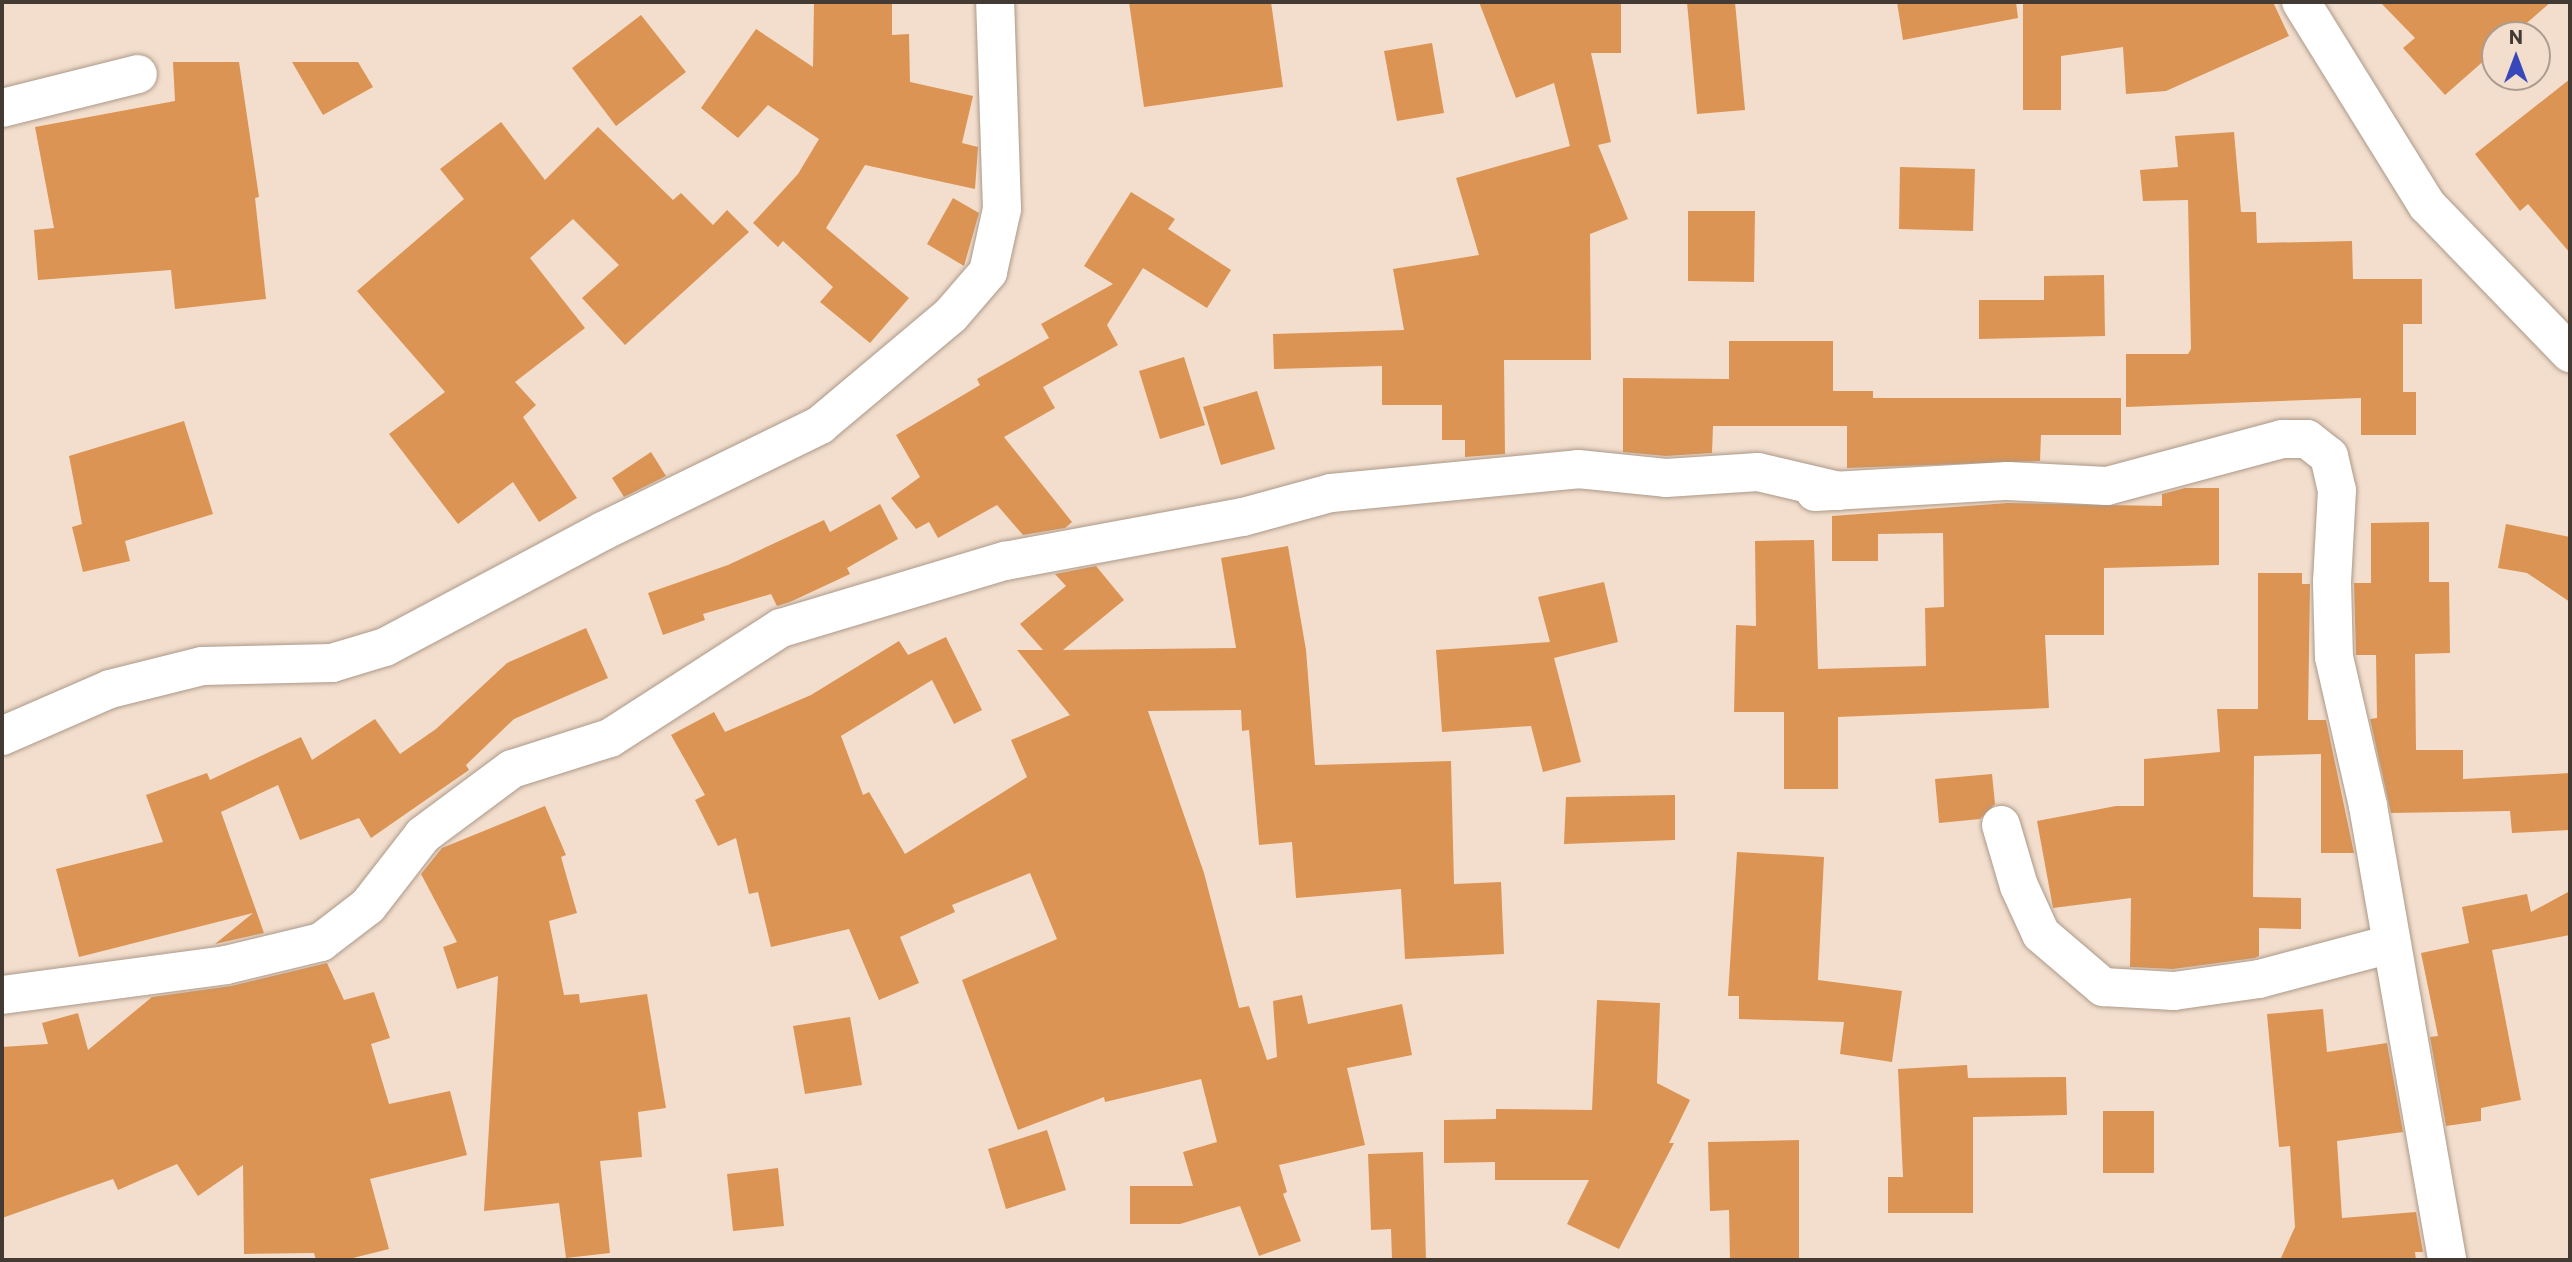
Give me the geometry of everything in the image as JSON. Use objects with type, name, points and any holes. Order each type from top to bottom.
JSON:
[{"type":"street","points":[[2,736],[110,689],[202,666],[332,663],[385,647],[603,531],[820,425],[951,315],[988,272],[1002,209],[995,2]]},
{"type":"street","points":[[2301,2],[2427,205],[2570,353]]},
{"type":"street","points":[[2,108],[138,74]]},
{"type":"street","points":[[1756,496],[2008,481],[2107,486],[2281,439],[2307,439],[2329,456],[2337,491],[2332,582],[2334,657],[2368,806],[2447,1260]]},
{"type":"street","points":[[2,995],[226,965],[321,942],[368,906],[422,835],[512,769],[610,738],[781,628],[1005,561],[1243,517],[1331,493],[1578,469],[1666,478],[1758,472],[1839,491]]},
{"type":"street","points":[[2001,825],[2019,886],[2041,934],[2104,987],[2174,991],[2259,979],[2391,944]]},
{"type":"building","points":[[814,2],[892,2],[892,35],[909,34],[910,82],[973,96],[962,143],[978,147],[975,189],[865,165],[826,228],[909,298],[870,343],[820,302],[833,287],[783,241],[778,247],[753,223],[798,174],[819,139],[768,105],[738,138],[701,108],[756,29],[813,67]]},
{"type":"building","points":[[1129,2],[1271,2],[1283,87],[1144,107]]},
{"type":"building","points":[[1479,2],[1621,2],[1621,53],[1591,53],[1611,142],[1598,145],[1628,219],[1590,234],[1591,360],[1504,360],[1505,454],[1465,457],[1465,440],[1442,440],[1442,405],[1382,405],[1382,366],[1274,369],[1273,334],[1404,330],[1393,269],[1479,255],[1456,178],[1570,146],[1554,83],[1516,98]]},
{"type":"building","points":[[1687,2],[1735,2],[1745,110],[1697,114]]},
{"type":"building","points":[[1897,2],[2016,2],[2018,18],[1903,40]]},
{"type":"building","points":[[2023,2],[2273,2],[2289,36],[2166,91],[2126,94],[2123,47],[2061,56],[2061,110],[2023,110]]},
{"type":"building","points":[[2380,2],[2551,2],[2529,21],[2481,21],[2481,63],[2445,95],[2403,48],[2415,38]]},
{"type":"building","points":[[641,15],[686,72],[616,126],[572,68]]},
{"type":"building","points":[[1432,43],[1444,113],[1397,121],[1384,51]]},
{"type":"building","points":[[173,62],[239,62],[259,197],[255,198],[266,299],[175,309],[171,270],[38,280],[34,230],[54,228],[35,127],[175,101]]},
{"type":"building","points":[[292,62],[358,62],[373,87],[323,115]]},
{"type":"building","points":[[2570,79],[2570,253],[2528,204],[2520,211],[2475,154]]},
{"type":"building","points":[[501,122],[545,180],[598,127],[673,200],[681,193],[713,225],[727,210],[749,232],[625,345],[582,298],[619,265],[573,219],[530,258],[585,328],[515,382],[536,405],[523,417],[577,498],[539,522],[513,482],[458,524],[389,434],[445,392],[357,291],[464,199],[440,169]]},
{"type":"building","points":[[2234,132],[2241,212],[2256,212],[2257,243],[2352,241],[2353,279],[2422,279],[2422,324],[2403,324],[2403,392],[2416,392],[2416,435],[2361,435],[2361,398],[2126,407],[2126,354],[2188,354],[2191,349],[2188,200],[2143,201],[2140,170],[2178,167],[2175,136]]},
{"type":"building","points":[[1900,167],[1975,169],[1973,231],[1899,229]]},
{"type":"building","points":[[1131,192],[1175,219],[1168,229],[1231,270],[1207,308],[1143,268],[1107,325],[1118,345],[1043,387],[1055,408],[1004,437],[1072,522],[1065,528],[1023,535],[997,505],[938,538],[929,522],[916,529],[891,498],[920,477],[896,435],[980,385],[977,379],[1049,338],[1041,324],[1113,284],[1084,266]]},
{"type":"building","points":[[953,198],[979,213],[964,266],[927,244]]},
{"type":"building","points":[[1688,211],[1755,211],[1754,282],[1688,281]]},
{"type":"building","points":[[2104,275],[2105,336],[1979,339],[1979,300],[2044,300],[2044,276]]},
{"type":"building","points":[[1729,341],[1833,341],[1833,391],[1873,391],[1873,398],[2121,398],[2121,435],[2041,435],[2040,461],[1847,468],[1847,426],[1713,426],[1712,453],[1666,456],[1623,452],[1623,378],[1729,379]]},
{"type":"building","points":[[1184,357],[1205,425],[1160,439],[1139,371]]},
{"type":"building","points":[[1257,391],[1275,449],[1221,465],[1203,407]]},
{"type":"building","points":[[184,421],[213,514],[125,541],[130,561],[83,572],[72,527],[82,524],[69,456]]},
{"type":"building","points":[[651,452],[666,476],[624,497],[612,478]]},
{"type":"building","points":[[2185,488],[2219,488],[2219,565],[2104,568],[2104,635],[2045,635],[2049,708],[1838,717],[1838,789],[1784,789],[1784,712],[1734,712],[1736,625],[1756,626],[1755,541],[1814,540],[1818,669],[1926,666],[1925,608],[1944,607],[1943,533],[1878,534],[1878,561],[1832,561],[1832,516],[2008,503],[2162,506],[2162,494]]},
{"type":"building","points":[[880,504],[898,539],[847,568],[850,574],[790,602],[777,606],[771,594],[703,614],[705,620],[663,635],[648,593],[728,565],[824,520],[830,532]]},
{"type":"building","points":[[2429,522],[2429,582],[2449,582],[2450,653],[2415,654],[2416,750],[2463,750],[2463,779],[2570,773],[2570,830],[2512,833],[2510,811],[2391,813],[2370,719],[2377,718],[2376,655],[2356,655],[2354,583],[2371,583],[2371,523]]},
{"type":"building","points":[[2506,524],[2570,537],[2570,602],[2527,573],[2498,568]]},
{"type":"building","points":[[1288,546],[1306,650],[1315,765],[1451,761],[1454,884],[1501,882],[1504,954],[1405,959],[1401,889],[1296,898],[1292,842],[1259,845],[1249,730],[1242,731],[1241,710],[1148,711],[1204,873],[1239,1008],[1249,1006],[1267,1060],[1277,1057],[1273,1001],[1302,995],[1308,1024],[1402,1004],[1412,1055],[1347,1068],[1365,1145],[1279,1165],[1287,1192],[1283,1194],[1301,1241],[1259,1256],[1240,1206],[1180,1224],[1130,1224],[1130,1186],[1193,1186],[1183,1152],[1217,1142],[1201,1079],[1105,1102],[1104,1097],[1018,1130],[962,980],[1057,939],[1030,873],[952,905],[955,912],[900,937],[919,983],[879,1000],[849,929],[771,947],[758,892],[749,894],[736,838],[718,846],[695,800],[705,795],[671,735],[714,712],[725,732],[811,695],[899,641],[908,655],[946,637],[982,710],[954,724],[932,680],[841,736],[863,795],[869,792],[905,854],[1027,777],[1011,740],[1070,715],[1017,650],[1043,650],[1020,624],[1066,586],[1055,574],[1096,566],[1124,600],[1063,650],[1236,648],[1221,558]]},
{"type":"building","points":[[2258,573],[2302,573],[2302,584],[2310,584],[2308,720],[2326,720],[2354,853],[2321,853],[2321,754],[2254,756],[2253,897],[2301,898],[2301,929],[2259,928],[2259,956],[2255,958],[2173,969],[2130,967],[2131,898],[2053,908],[2037,821],[2116,806],[2144,806],[2144,759],[2220,752],[2217,709],[2258,709]]},
{"type":"building","points":[[1604,582],[1618,642],[1554,658],[1581,762],[1543,772],[1531,726],[1442,732],[1436,650],[1550,642],[1538,597]]},
{"type":"building","points":[[586,628],[608,678],[514,719],[466,765],[469,770],[371,838],[359,818],[300,840],[278,785],[221,812],[264,933],[215,944],[253,913],[79,957],[56,869],[163,842],[146,795],[207,773],[210,780],[301,737],[312,760],[375,719],[400,754],[436,729],[507,663]]},
{"type":"building","points":[[1992,774],[1995,804],[1980,819],[1939,823],[1935,779]]},
{"type":"building","points":[[1675,795],[1675,840],[1564,844],[1566,797]]},
{"type":"building","points":[[545,806],[566,855],[561,857],[577,913],[549,921],[564,995],[579,994],[580,1003],[647,994],[666,1108],[638,1112],[642,1157],[600,1161],[610,1253],[566,1258],[559,1203],[484,1211],[498,976],[457,989],[443,947],[457,942],[421,874],[442,848]]},
{"type":"building","points":[[1737,852],[1824,857],[1818,980],[1902,991],[1892,1062],[1840,1054],[1844,1022],[1739,1019],[1739,996],[1728,996]]},
{"type":"building","points":[[2570,891],[2570,935],[2492,950],[2521,1100],[2481,1108],[2481,1121],[2446,1126],[2430,1037],[2438,1036],[2421,953],[2469,943],[2462,907],[2527,894],[2531,912]]},
{"type":"building","points":[[327,963],[344,1000],[374,992],[390,1038],[371,1044],[389,1104],[450,1091],[467,1155],[370,1179],[389,1249],[345,1260],[316,1260],[314,1253],[244,1254],[243,1165],[198,1196],[177,1164],[118,1190],[113,1179],[2,1218],[2,1047],[48,1044],[42,1023],[78,1013],[88,1050],[152,997],[231,986]]},
{"type":"building","points":[[1597,1000],[1660,1003],[1657,1083],[1690,1100],[1669,1143],[1674,1143],[1619,1249],[1567,1224],[1589,1180],[1495,1180],[1495,1162],[1444,1163],[1444,1120],[1496,1119],[1496,1109],[1592,1110]]},
{"type":"building","points":[[2323,1009],[2327,1052],[2387,1043],[2403,1132],[2337,1141],[2342,1218],[2416,1212],[2423,1252],[2415,1252],[2416,1260],[2280,1260],[2295,1227],[2290,1146],[2279,1147],[2267,1014]]},
{"type":"building","points":[[850,1017],[862,1085],[805,1094],[793,1026]]},
{"type":"building","points":[[1967,1065],[1968,1078],[2066,1077],[2067,1115],[1973,1117],[1973,1213],[1888,1213],[1888,1177],[1903,1177],[1898,1069]]},
{"type":"building","points":[[2103,1111],[2154,1111],[2154,1173],[2103,1173]]},
{"type":"building","points":[[1047,1130],[1066,1190],[1006,1209],[988,1149]]},
{"type":"building","points":[[1799,1140],[1799,1260],[1730,1260],[1729,1210],[1710,1211],[1708,1142]]},
{"type":"building","points":[[1423,1152],[1426,1260],[1392,1260],[1391,1229],[1371,1230],[1368,1154]]},
{"type":"building","points":[[778,1168],[784,1226],[733,1231],[727,1174]]}]
